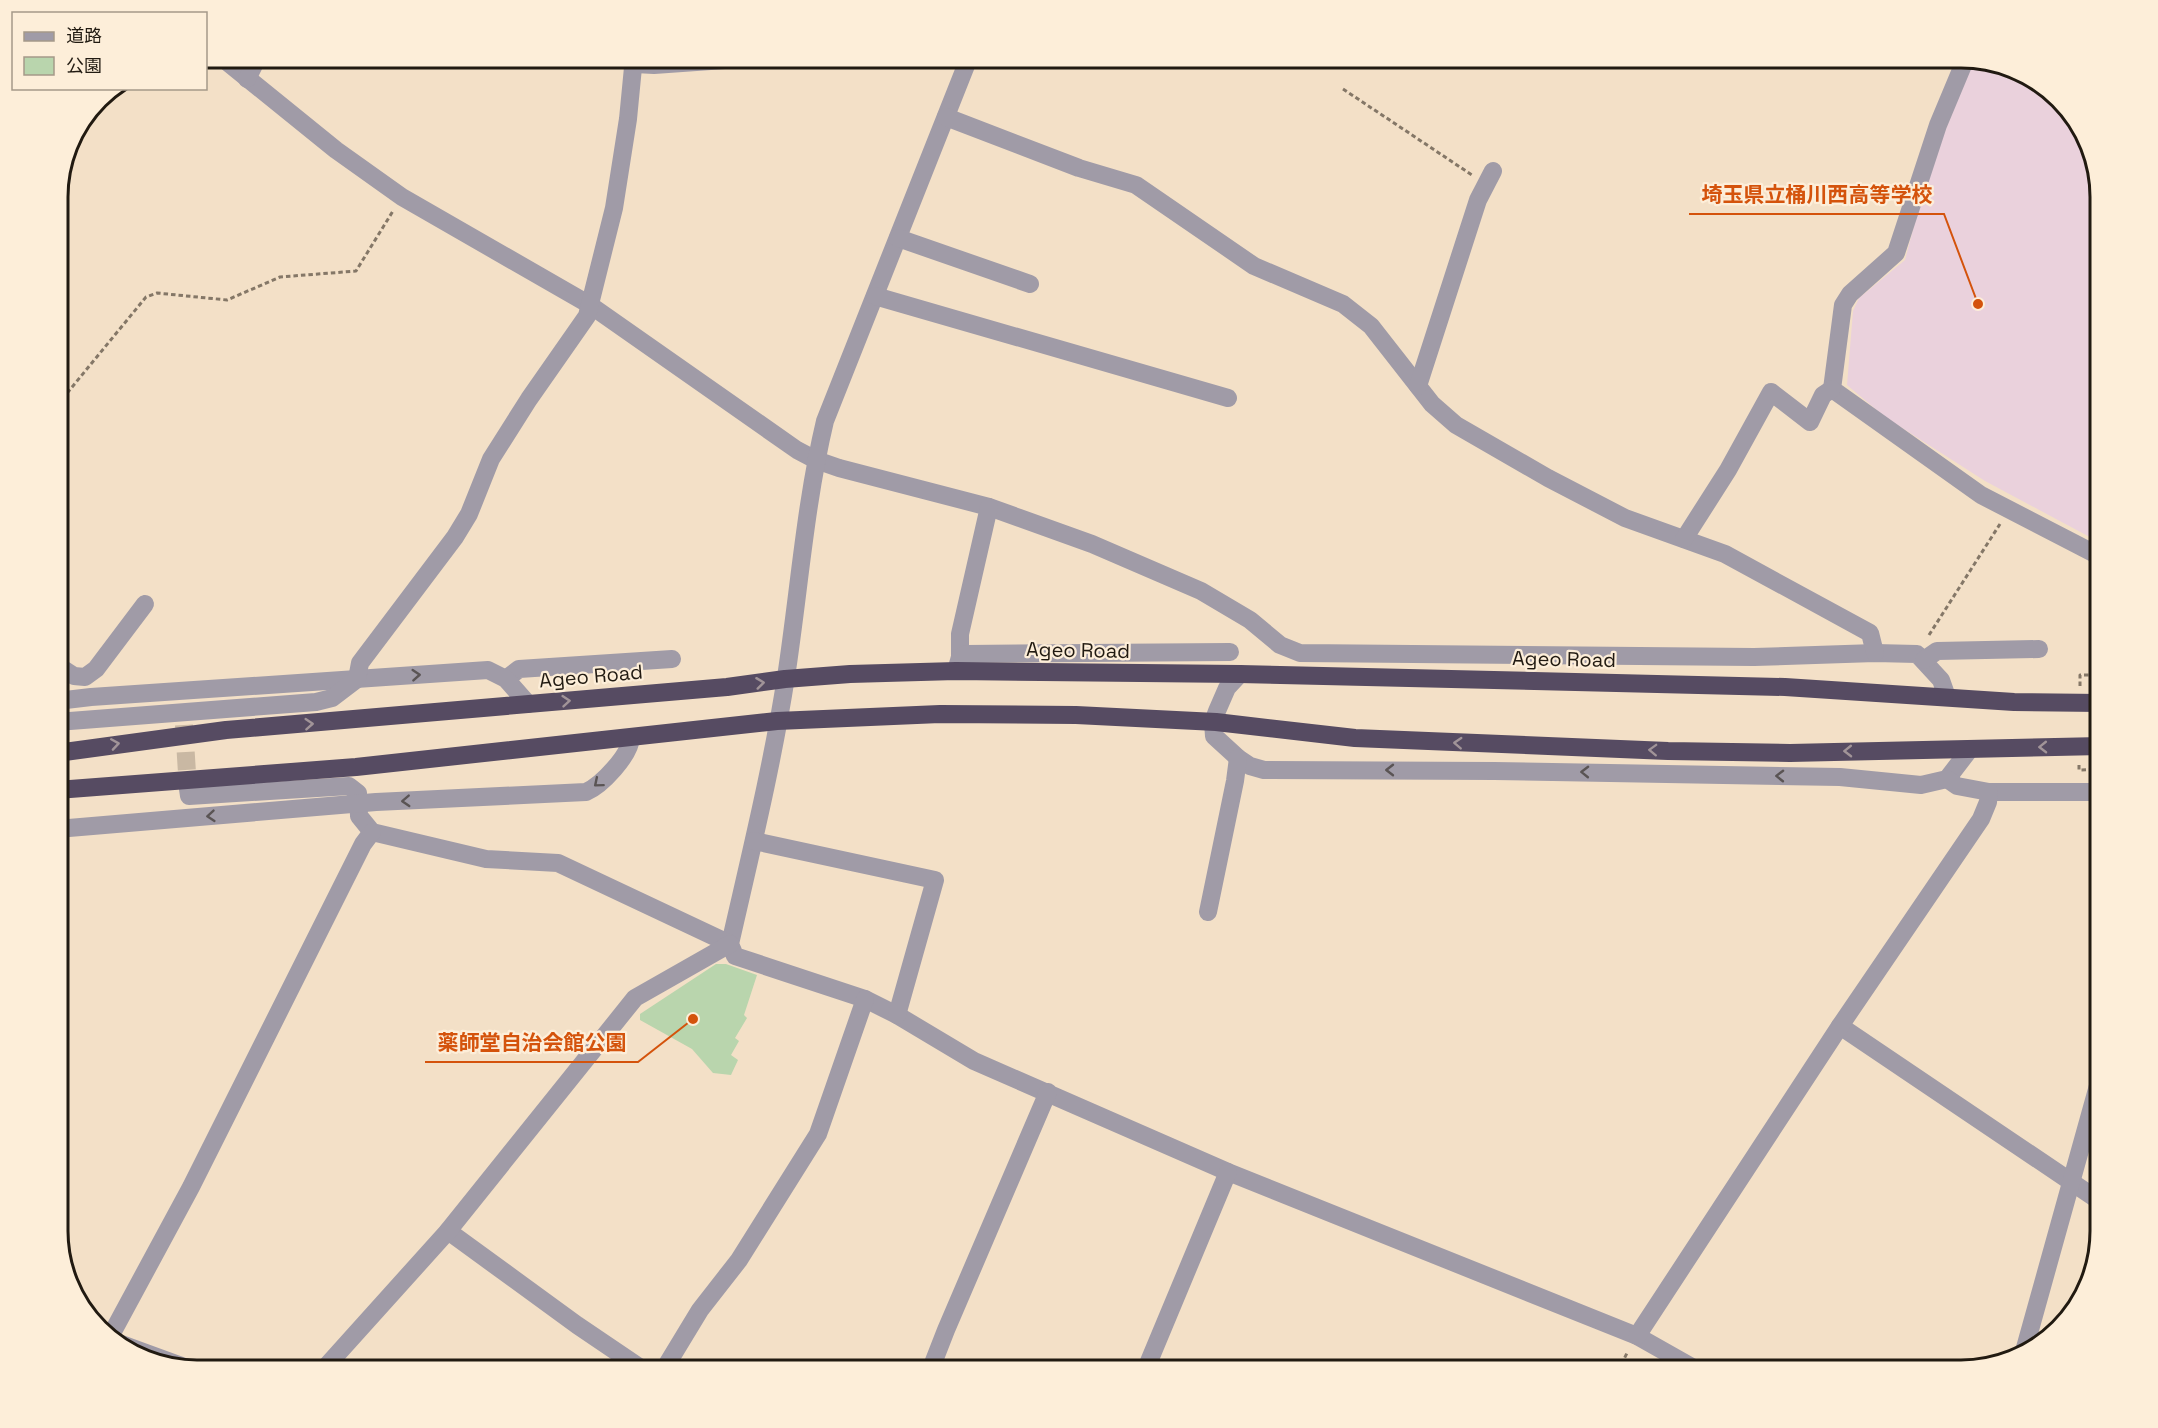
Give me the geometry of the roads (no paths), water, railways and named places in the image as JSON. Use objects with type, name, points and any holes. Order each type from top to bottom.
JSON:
[{"type":"highway","name":"Ageo Road","points":[[68,751],[226,730],[727,687],[785,679],[958,664],[1240,674],[1785,687],[2014,702],[2090,703]]},
{"type":"highway","points":[[68,789],[356,766],[777,721],[963,714],[1076,715],[1213,722],[1355,738],[1551,747],[1790,753],[2090,746]]},
{"type":"street","points":[[233,67],[336,150],[402,197],[590,305],[797,450],[816,460],[989,507],[1092,544],[1201,591],[1250,620],[1280,645],[1300,653],[1754,657],[1875,653],[1920,657],[1937,651],[2039,649]]},
{"type":"street","points":[[247,79],[253,67]]},
{"type":"street","points":[[68,722],[183,719],[316,702],[332,698],[357,679],[360,663],[456,537],[469,514],[491,459],[529,399],[587,316],[614,208],[634,67]]},
{"type":"street","points":[[964,67],[825,421],[816,460],[785,679],[754,841],[730,944],[735,956],[865,999],[897,1015],[974,1061],[1228,1172],[1637,1336],[1680,1360]]},
{"type":"street","points":[[1684,539],[1728,470],[1771,392],[1810,422],[1823,395],[1832,389],[1843,305],[1850,294],[1896,253],[1938,125],[1961,67]]},
{"type":"street","points":[[946,117],[1079,168],[1136,185],[1254,266],[1343,304],[1371,326],[1432,404],[1456,425],[1548,478],[1625,518],[1725,554],[1870,633],[1875,653]]},
{"type":"street","points":[[1418,386],[1478,200],[1490,178]]},
{"type":"street","points":[[898,238],[1030,284]]},
{"type":"street","points":[[875,296],[1228,398]]},
{"type":"street","points":[[1832,389],[1981,495],[2090,551]]},
{"type":"street","points":[[958,664],[960,634],[989,507]]},
{"type":"street","points":[[68,672],[74,676],[85,677],[96,669],[145,604]]},
{"type":"street","points":[[958,664],[966,654],[1230,652]]},
{"type":"street","points":[[1920,657],[1941,680],[1947,697]]},
{"type":"street","points":[[507,679],[519,669],[611,661],[672,659]]},
{"type":"street","points":[[68,700],[488,670],[507,679],[528,704]]},
{"type":"street","points":[[1240,674],[1227,688],[1213,722],[1214,736],[1238,758],[1250,766],[1264,770],[1840,777],[1922,784],[1947,779],[1970,749]]},
{"type":"street","points":[[68,828],[359,804],[586,792],[603,780],[627,752],[631,745],[631,738]]},
{"type":"street","points":[[1208,912],[1238,758]]},
{"type":"street","points":[[1947,779],[1957,786],[1989,792],[2090,792]]},
{"type":"street","points":[[188,789],[189,796],[349,786],[358,794],[359,816],[372,832],[486,859],[558,863],[730,944]]},
{"type":"street","points":[[1637,1336],[1840,1026],[1981,819],[1988,802],[1989,792]]},
{"type":"street","points":[[114,1330],[190,1187],[363,844],[372,832]]},
{"type":"street","points":[[754,841],[935,880],[897,1015]]},
{"type":"street","points":[[332,1360],[448,1231],[635,998],[730,944]]},
{"type":"street","points":[[670,1360],[700,1310],[739,1260],[818,1134],[865,999]]},
{"type":"street","points":[[1840,1026],[2090,1195]]},
{"type":"street","points":[[934,1360],[1048,1092]]},
{"type":"street","points":[[2026,1342],[2090,1115]]},
{"type":"street","points":[[1150,1360],[1228,1172]]},
{"type":"street","points":[[448,1231],[629,1360]]},
{"type":"tunnel","points":[[184,725],[188,789]]},
{"type":"place","name":"埼玉県立桶川西高等学校","points":[[1978,304]]},
{"type":"place","name":"薬師堂自治会館公園","points":[[693,1019]]}]
